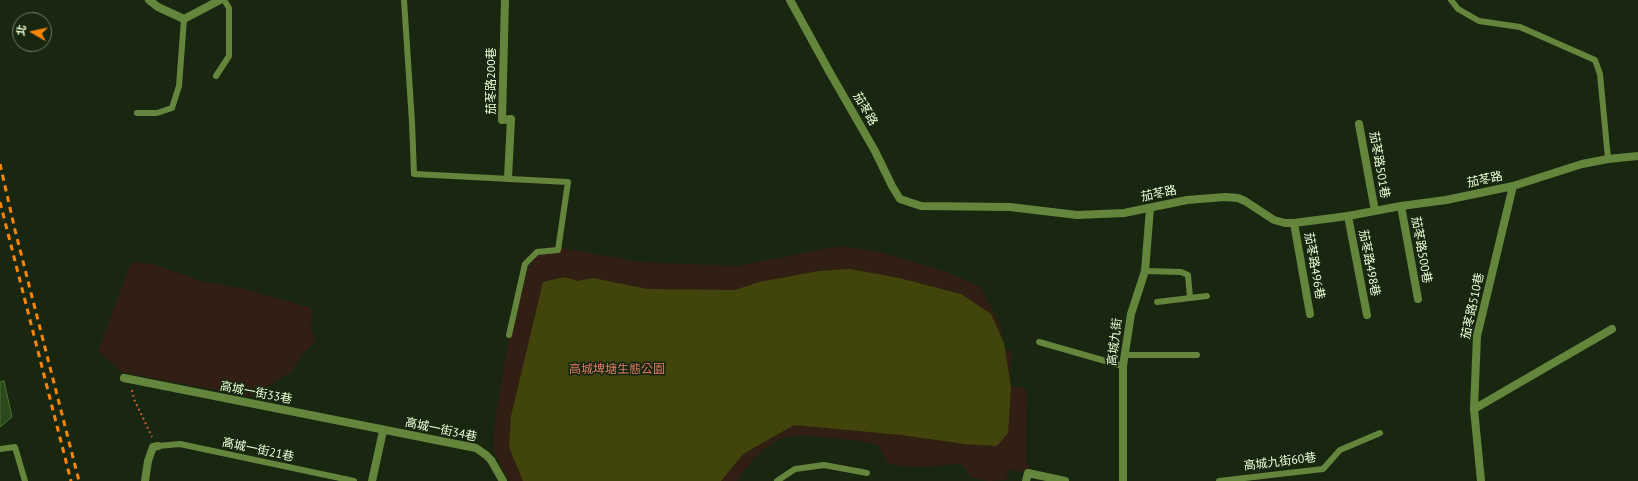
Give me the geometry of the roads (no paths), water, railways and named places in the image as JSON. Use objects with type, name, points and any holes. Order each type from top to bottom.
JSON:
[{"type":"street","points":[[149,0],[158,7],[184,19],[220,0]]},
{"type":"street","name":"茄苳路200巷","points":[[505,0],[502,120],[511,119],[508,178]]},
{"type":"street","name":"茄苳路","points":[[790,0],[875,150],[892,186],[900,199],[921,206],[1010,207],[1077,215],[1124,213],[1187,200],[1224,197],[1238,198],[1274,220],[1285,223],[1348,216],[1401,206],[1446,200],[1513,186],[1582,164],[1608,159],[1638,156]]},
{"type":"street","name":"茄苳路501巷","points":[[1359,124],[1375,211]]},
{"type":"street","name":"茄苳路510巷","points":[[1481,481],[1474,409],[1477,336],[1513,186]]},
{"type":"street","name":"茄苳路500巷","points":[[1401,206],[1418,299]]},
{"type":"street","name":"高城九街","points":[[1123,481],[1124,355],[1130,314],[1145,271],[1150,208]]},
{"type":"street","name":"茄苳路498巷","points":[[1348,216],[1367,315]]},
{"type":"street","name":"茄苳路496巷","points":[[1294,222],[1310,314]]},
{"type":"street","points":[[1474,409],[1612,329]]},
{"type":"street","name":"高城一街33巷","points":[[127,379],[383,431]]},
{"type":"street","points":[[372,481],[383,431]]},
{"type":"street","name":"高城一街34巷","points":[[383,431],[476,448],[486,454],[491,460],[503,481]]},
{"type":"street","points":[[145,481],[148,461],[153,447],[158,446]]},
{"type":"street","points":[[1026,481],[1028,473],[1065,481]]},
{"type":"lane","points":[[216,76],[229,56],[229,8],[224,0]]},
{"type":"lane","points":[[404,0],[414,174],[568,182],[558,250],[537,252],[525,264],[509,335]]},
{"type":"lane","points":[[1451,0],[1458,9],[1479,21],[1520,27],[1595,60],[1600,74],[1608,159]]},
{"type":"lane","points":[[137,113],[157,114],[172,108],[179,86],[184,19]]},
{"type":"lane","points":[[1145,271],[1185,272],[1189,280],[1190,298]]},
{"type":"lane","points":[[1157,302],[1207,296]]},
{"type":"lane","points":[[1039,342],[1123,366]]},
{"type":"lane","points":[[1124,355],[1198,355]]},
{"type":"lane","name":"高城九街60巷","points":[[1219,481],[1322,469],[1340,450],[1380,432]]},
{"type":"lane","name":"高城一街21巷","points":[[158,446],[180,444],[354,481]]},
{"type":"lane","points":[[0,449],[14,448],[25,481]]},
{"type":"lane","points":[[776,481],[795,469],[824,465],[867,473]]},
{"type":"railway","points":[[0,164],[15,230],[79,481]]},
{"type":"railway","points":[[0,202],[71,481]]},
{"type":"park label","name":"高城埤塘生態公園","points":[[617,370]]}]
